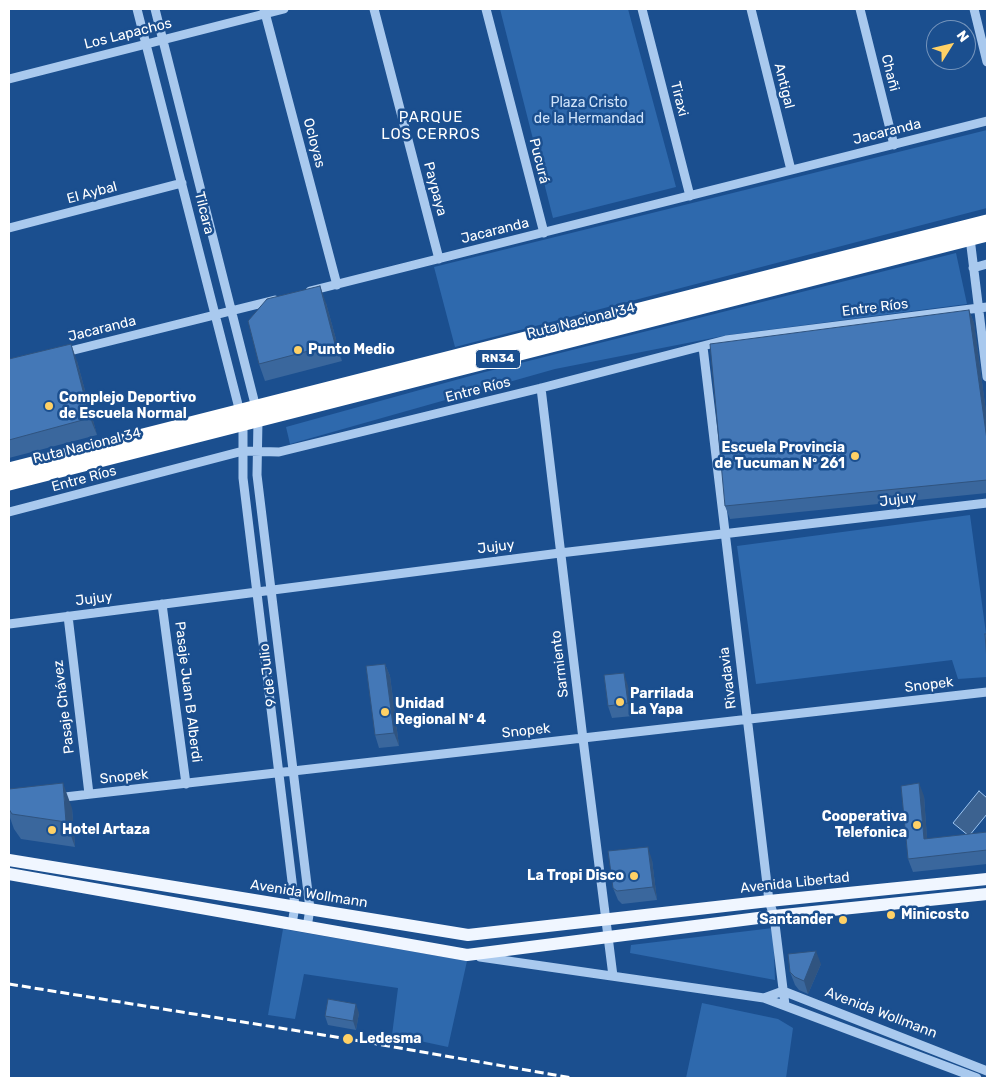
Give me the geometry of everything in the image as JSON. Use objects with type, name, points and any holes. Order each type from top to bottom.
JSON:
[{"type":"highway","name":"Ruta Nacional 34","points":[[257,414],[987,222]]},
{"type":"highway","name":"Ruta Nacional 34","points":[[9,470],[241,418],[987,234]]},
{"type":"highway","name":"Ruta Nacional 34","points":[[9,483],[241,418]]},
{"type":"main road","name":"Avenida Wollmann","points":[[9,860],[468,935],[606,919]]},
{"type":"main road","name":"Avenida Wollmann","points":[[9,874],[467,955],[608,937]]},
{"type":"main road","name":"Avenida Libertad","points":[[606,919],[987,879]]},
{"type":"main road","points":[[608,937],[774,916],[987,894]]},
{"type":"street","name":"Tilcara","points":[[137,9],[241,418]]},
{"type":"street","name":"Tilcara","points":[[155,9],[257,414]]},
{"type":"street","name":"Los Lapachos","points":[[9,79],[265,11],[284,9]]},
{"type":"street","name":"Paypaya","points":[[374,9],[439,259]]},
{"type":"street","name":"Pucurá","points":[[486,9],[544,233]]},
{"type":"street","name":"Tiraxi","points":[[642,9],[690,196]]},
{"type":"street","name":"Antigal","points":[[751,9],[791,170]]},
{"type":"street","name":"Chañi","points":[[860,9],[894,144]]},
{"type":"street","points":[[974,9],[987,62]]},
{"type":"street","name":"Ocloyas","points":[[265,11],[337,285]]},
{"type":"street","name":"Jacaranda","points":[[299,294],[987,121]]},
{"type":"street","name":"El Aybal","points":[[9,228],[182,183]]},
{"type":"street","points":[[970,238],[973,268],[983,308],[987,377]]},
{"type":"street","points":[[973,268],[987,264]]},
{"type":"street","name":"Jacaranda","points":[[56,355],[280,299]]},
{"type":"street","name":"Entre Ríos","points":[[9,512],[243,452],[279,452],[726,340],[983,308]]},
{"type":"street","name":"Rivadavia","points":[[703,347],[769,901],[774,916],[785,1005]]},
{"type":"street","name":"Sarmiento","points":[[540,388],[608,937]]},
{"type":"street","name":"9 de Julio","points":[[257,414],[257,475],[310,909],[307,927]]},
{"type":"street","name":"9 de Julio","points":[[241,418],[243,478],[295,906],[292,924]]},
{"type":"street","name":"Jujuy","points":[[9,624],[560,552],[987,503]]},
{"type":"street","name":"Pasaje Juan B Alberdi","points":[[162,604],[186,784]]},
{"type":"street","name":"Pasaje Chávez","points":[[68,616],[89,794]]},
{"type":"street","name":"Snopek","points":[[44,800],[987,692]]},
{"type":"street","points":[[608,937],[613,976]]},
{"type":"street","name":"Avenida Wollmann","points":[[467,955],[764,998],[977,1078]]},
{"type":"street","name":"Avenida Wollmann","points":[[764,998],[783,991],[987,1070]]},
{"type":"green space","name":"Plaza Cristo de la Hermandad","points":[[500,9],[628,9],[676,187],[553,218]]},
{"type":"green space","points":[[987,130],[987,208],[455,347],[434,267]]},
{"type":"green space","points":[[956,253],[967,304],[728,335],[555,369],[290,444],[286,427],[481,373]]},
{"type":"green space","points":[[970,515],[987,641],[987,677],[958,679],[952,660],[756,684],[737,546]]},
{"type":"green space","points":[[773,928],[775,980],[630,953],[631,945]]},
{"type":"green space","points":[[283,929],[467,961],[448,1047],[392,1035],[398,988],[304,974],[295,1019],[268,1015]]},
{"type":"green space","points":[[702,1003],[778,1019],[793,1028],[786,1078],[686,1078]]},
{"type":"shaded area","points":[[979,791],[987,798],[987,814],[969,836],[953,823]]},
{"type":"building","name":"Punto Medio","points":[[320,286],[335,344],[259,364],[248,321],[267,299]]},
{"type":"building","name":"Escuela Provincia de Tucuman Nº 261","points":[[969,310],[987,440],[987,480],[725,506],[710,344]]},
{"type":"building","name":"Complejo Deportivo de Escuela Normal","points":[[71,344],[90,418],[9,440],[9,359]]},
{"type":"building","points":[[985,634],[987,634],[987,661]]},
{"type":"building","name":"Unidad Regional Nº 4","points":[[385,664],[394,733],[375,735],[366,666]]},
{"type":"building","points":[[624,673],[628,703],[608,706],[604,675]]},
{"type":"building","points":[[63,783],[66,822],[12,814],[9,809],[9,789]]},
{"type":"building","points":[[919,783],[924,839],[987,832],[987,850],[908,859],[901,786]]},
{"type":"building","name":"La Tropi Disco","points":[[648,847],[653,887],[617,891],[613,888],[608,851]]},
{"type":"building","points":[[816,951],[804,981],[795,977],[790,972],[788,954]]},
{"type":"building","points":[[328,999],[356,1004],[353,1021],[325,1016]]},
{"type":"railway","points":[[9,984],[348,1039],[572,1078]]},
{"type":"place","name":"Punto Medio","points":[[298,350]]},
{"type":"place","name":"Complejo Deportivo de Escuela Normal","points":[[49,406]]},
{"type":"place","name":"Escuela Provincia de Tucuman Nº 261","points":[[855,456]]},
{"type":"place","name":"Parrilada La Yapa","points":[[620,702]]},
{"type":"place","name":"Unidad Regional Nº 4","points":[[385,712]]},
{"type":"place","name":"Cooperativa Telefonica","points":[[917,825]]},
{"type":"place","name":"Hotel Artaza","points":[[52,830]]},
{"type":"place","name":"La Tropi Disco","points":[[634,876]]},
{"type":"place","name":"Minicosto","points":[[891,915]]},
{"type":"place","name":"Santander","points":[[843,920]]},
{"type":"place","name":"Ledesma","points":[[348,1039]]},
{"type":"district","name":"PARQUE LOS CERROS","points":[[431,126]]}]
